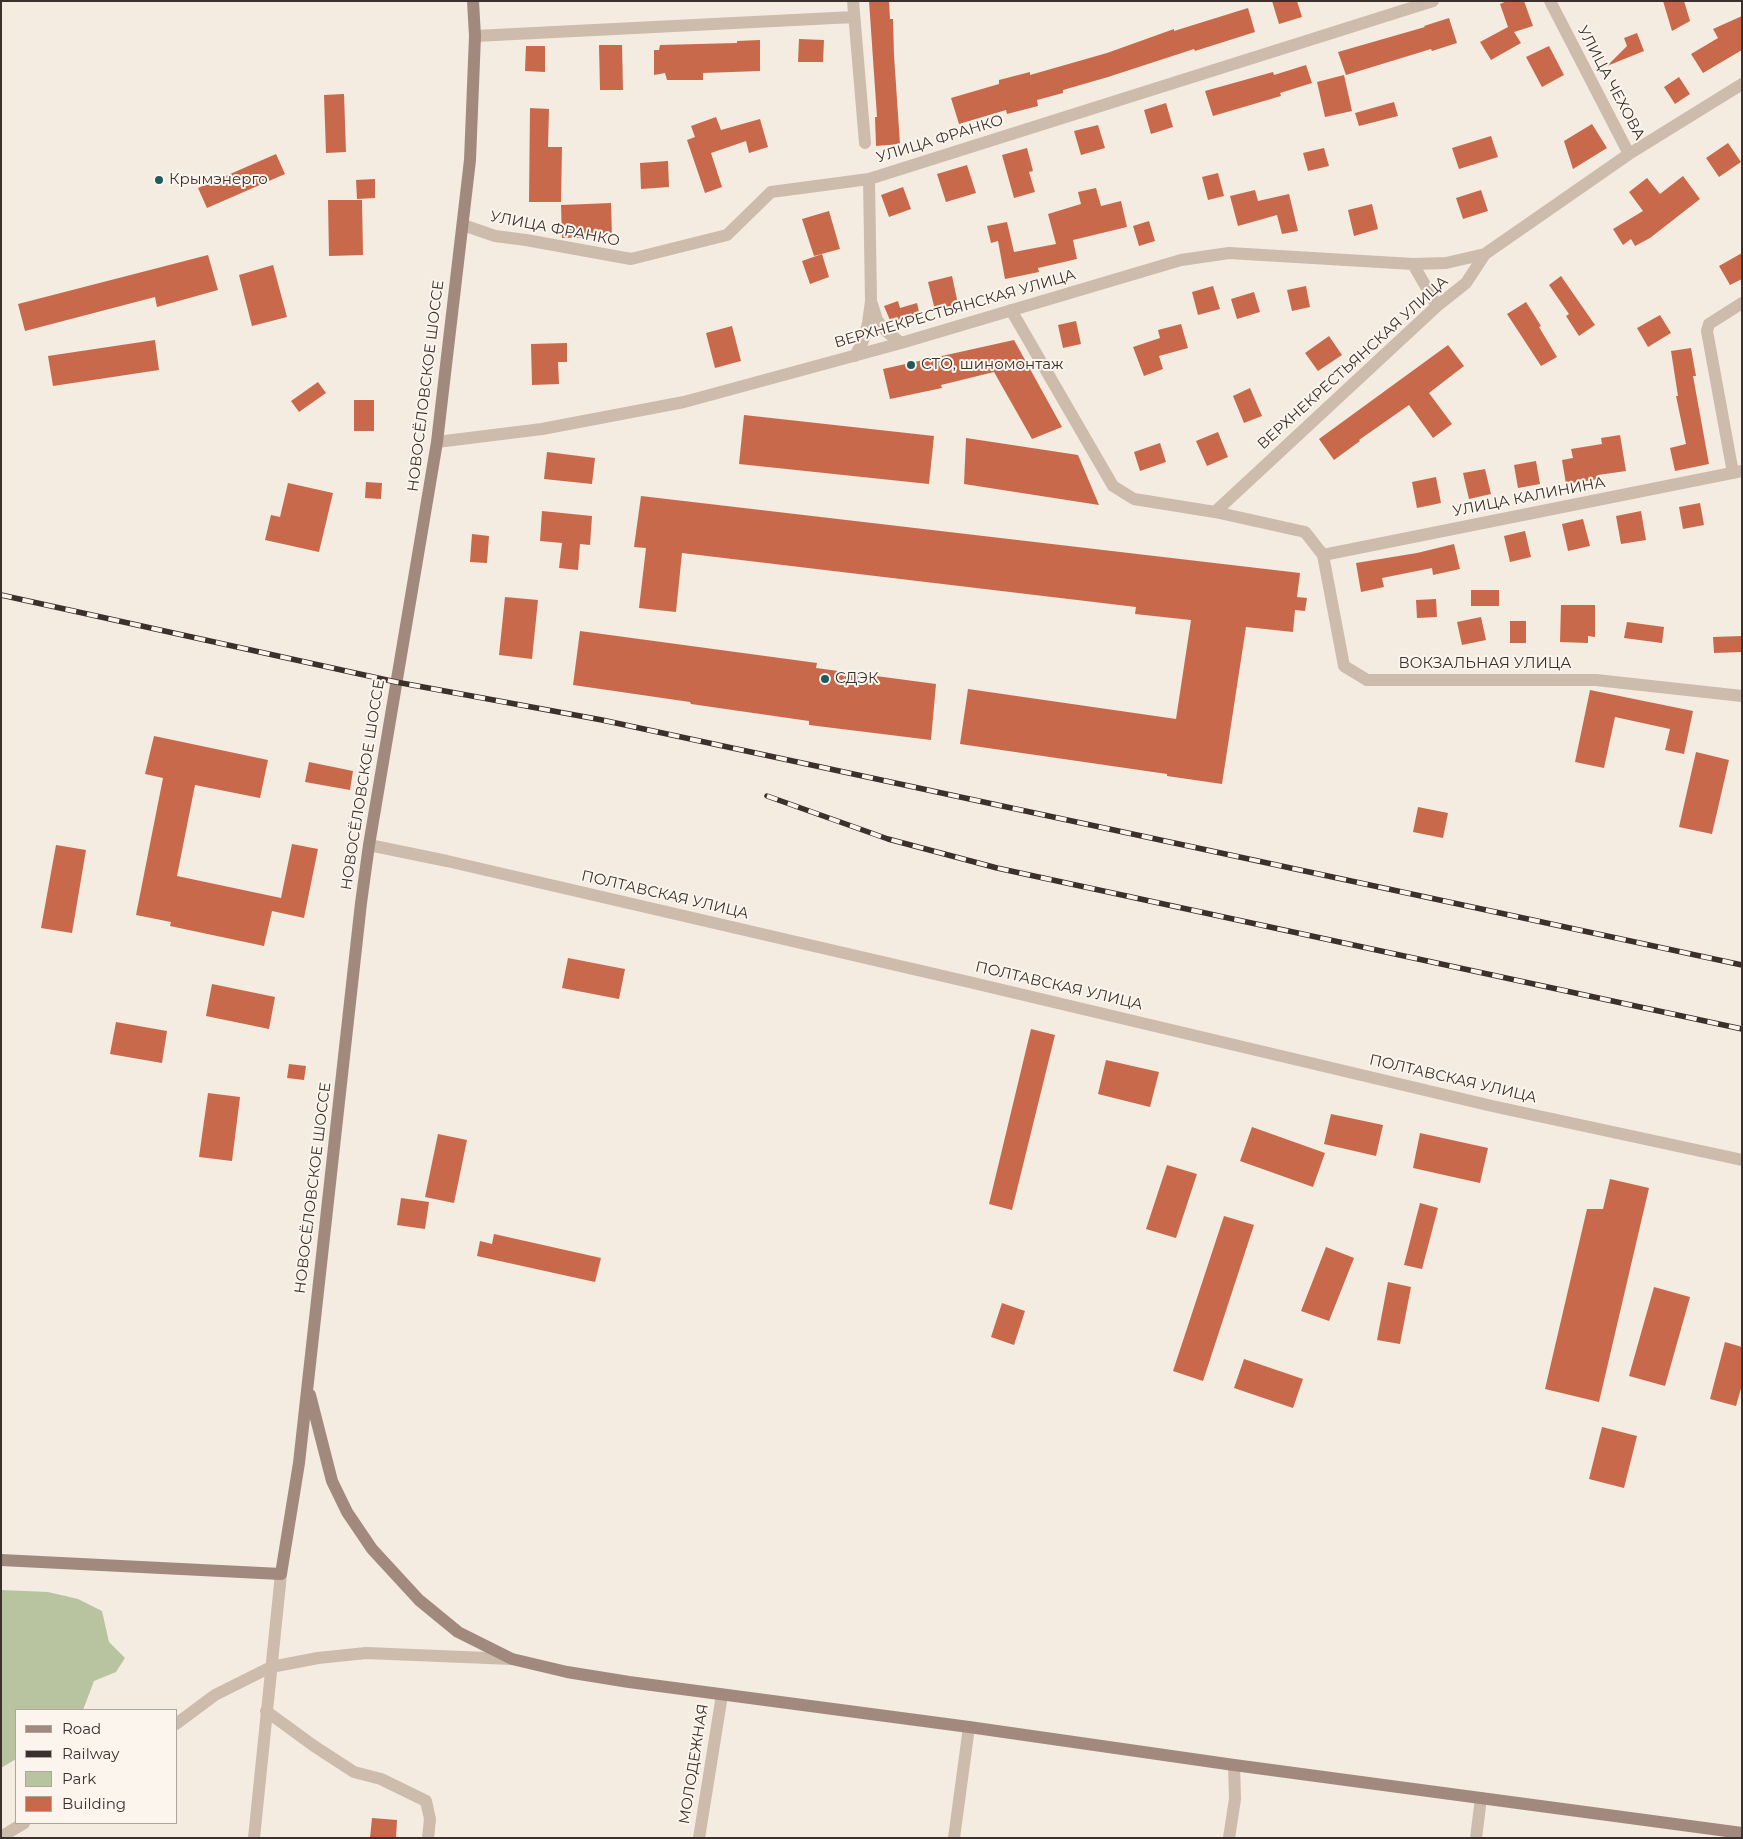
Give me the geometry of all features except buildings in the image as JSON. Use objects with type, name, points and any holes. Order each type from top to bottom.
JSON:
[{"type":"main road","name":"НОВОСЁЛОВСКОЕ ШОССЕ","points":[[281,1574],[299,1463],[369,844],[437,442],[470,160],[475,36],[473,1]]},
{"type":"main road","points":[[308,1385],[323,1451],[332,1480],[347,1512],[372,1549],[419,1600],[458,1632],[512,1659],[567,1672],[628,1682],[969,1726],[1726,1834],[1742,1833]]},
{"type":"main road","points":[[1,1560],[281,1574]]},
{"type":"street","points":[[853,1],[865,143]]},
{"type":"street","name":"УЛИЦА ФРАНКО","points":[[462,225],[495,236],[631,260],[727,235],[771,192],[869,179],[1433,1]]},
{"type":"street","name":"УЛИЦА ЧЕХОВА","points":[[1550,1],[1629,154]]},
{"type":"street","points":[[475,36],[854,17]]},
{"type":"street","name":"ВЕРХНЕКРЕСТЬЯНСКАЯ УЛИЦА","points":[[1215,512],[1436,306],[1466,283],[1486,254],[1629,154],[1742,84]]},
{"type":"street","points":[[855,356],[863,341],[871,301],[869,179]]},
{"type":"street","name":"ВЕРХНЕКРЕСТЬЯНСКАЯ УЛИЦА","points":[[437,442],[542,429],[684,402],[901,343],[1181,260],[1229,253],[1413,264],[1446,263],[1486,254]]},
{"type":"street","points":[[1413,264],[1436,306]]},
{"type":"street","points":[[871,301],[877,320],[887,332],[901,343]]},
{"type":"street","points":[[1737,472],[1707,331],[1709,324],[1742,303]]},
{"type":"street","points":[[1011,310],[1113,486],[1134,499],[1215,512],[1305,532],[1323,555]]},
{"type":"street","name":"УЛИЦА КАЛИНИНА","points":[[1323,555],[1737,472]]},
{"type":"street","name":"ВОКЗАЛЬНАЯ УЛИЦА","points":[[1323,555],[1344,666],[1367,680],[1596,680],[1742,696]]},
{"type":"street","name":"ПОЛТАВСКАЯ УЛИЦА","points":[[369,844],[969,982],[1492,1106],[1742,1160]]},
{"type":"street","points":[[254,1838],[281,1574]]},
{"type":"street","points":[[178,1723],[215,1695],[271,1667],[318,1658],[366,1654],[512,1659]]},
{"type":"street","name":"МОЛОДЕЖНАЯ","points":[[699,1838],[722,1695]]},
{"type":"street","points":[[266,1711],[354,1772],[381,1779],[426,1801],[430,1819],[428,1838]]},
{"type":"street","points":[[954,1838],[969,1726]]},
{"type":"street","points":[[1229,1838],[1235,1800],[1234,1765]]},
{"type":"street","points":[[1476,1838],[1481,1798]]},
{"type":"street","points":[[1,1837],[22,1824]]},
{"type":"green space","points":[[1,1590],[48,1592],[78,1599],[102,1611],[109,1642],[125,1658],[116,1672],[94,1681],[83,1709],[15,1709],[15,1760],[1,1768]]},
{"type":"railway","points":[[1,595],[396,682],[602,720],[1742,965]]},
{"type":"railway","points":[[767,796],[888,839],[997,868],[1742,1029]]},
{"type":"place","name":"Крымэнерго","points":[[159,180]]},
{"type":"place","name":"СТО, шиномонтаж","points":[[911,365]]},
{"type":"place","name":"СДЭК","points":[[825,679]]}]
